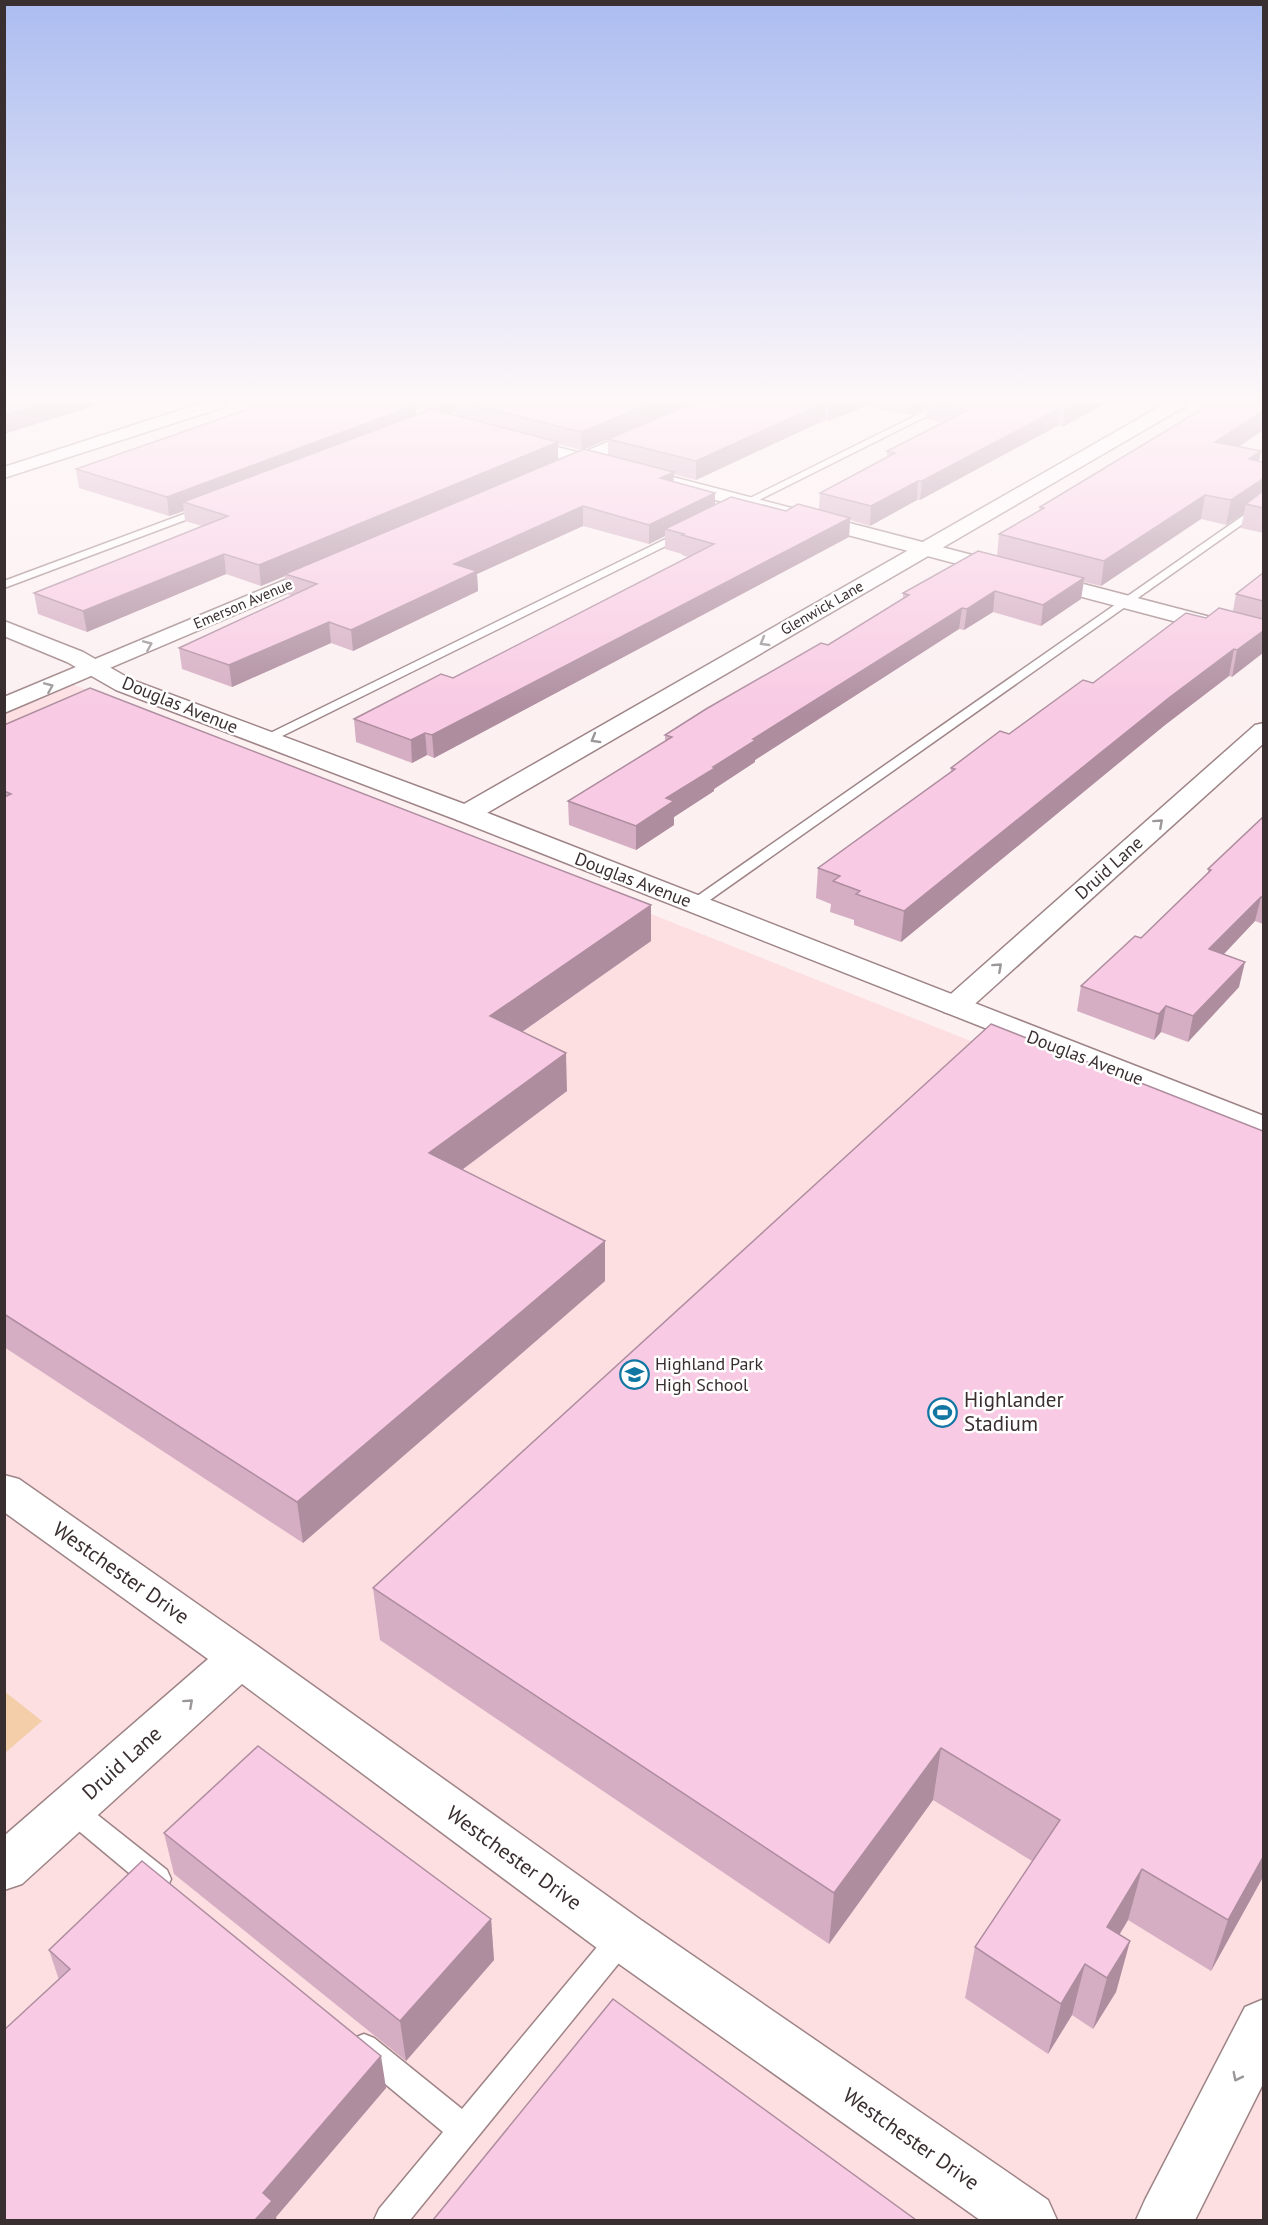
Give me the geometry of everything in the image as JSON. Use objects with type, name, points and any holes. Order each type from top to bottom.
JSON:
[{"type":"street","points":[[765,507],[1263,638]]},
{"type":"street","name":"Glenwick Lane","points":[[466,814],[997,507]]},
{"type":"street","name":"Emerson Avenue","points":[[4,706],[344,561]]},
{"type":"street","name":"Douglas Avenue","points":[[4,628],[75,657],[124,685],[466,814],[1263,1128]]},
{"type":"street","name":"Druid Lane","points":[[955,1006],[1263,730]]},
{"type":"street","name":"Westchester Drive","points":[[4,1490],[240,1658],[623,1937],[1028,2220]]},
{"type":"street","name":"Druid Lane","points":[[4,1868],[240,1658]]},
{"type":"street","points":[[1165,2220],[1263,2025]]},
{"type":"lane","points":[[4,585],[211,507]]},
{"type":"lane","points":[[726,513],[738,507]]},
{"type":"lane","points":[[695,904],[1259,507]]},
{"type":"lane","points":[[265,739],[693,529]]},
{"type":"lane","points":[[70,1809],[181,1899]]},
{"type":"lane","points":[[390,2220],[623,1937]]},
{"type":"lane","points":[[346,2033],[465,2130]]},
{"type":"shaded area","name":"Highland Park High School","points":[[72,684],[1263,1157],[1263,2220],[5,2220],[4,713]]},
{"type":"shaded area","points":[[4,1691],[42,1721],[5,1753],[4,1753]]},
{"type":"building","points":[[199,507],[400,507],[259,565],[224,554],[83,611],[34,593],[228,516]]},
{"type":"building","points":[[446,507],[581,507],[454,564],[477,571],[351,630],[329,622],[229,665],[179,648],[317,584],[285,574]]},
{"type":"building","points":[[586,507],[686,507],[649,525]]},
{"type":"building","points":[[711,507],[770,507],[786,511],[793,507],[809,507],[850,518],[432,735],[425,733],[411,740],[354,719],[441,674],[453,678],[714,544],[665,529]]},
{"type":"building","points":[[1040,507],[1187,507],[1104,561],[999,534],[1044,508]]},
{"type":"building","points":[[978,551],[1084,578],[1043,605],[995,591],[967,609],[962,608],[753,739],[756,740],[666,798],[674,801],[636,826],[568,801],[672,737],[665,735],[706,709],[821,643],[828,645],[909,595],[903,593]]},
{"type":"building","points":[[1263,573],[1263,601],[1236,594]]},
{"type":"building","points":[[1219,608],[1263,619],[1263,631],[1237,650],[1234,649],[1170,697],[904,911],[856,894],[860,891],[833,881],[840,876],[818,868],[955,769],[951,768],[1000,731],[1009,734],[1083,680],[1093,683],[1186,613],[1206,618]]},
{"type":"building","points":[[90,688],[651,905],[490,1016],[566,1053],[429,1153],[605,1241],[297,1502],[4,1314],[4,797],[11,794],[4,791],[4,725]]},
{"type":"building","points":[[1263,817],[1263,897],[1209,949],[1245,962],[1193,1016],[1166,1006],[1159,1014],[1081,986],[1135,936],[1141,938],[1211,870],[1208,869]]},
{"type":"building","name":"Highlander Stadium","points":[[991,1024],[1263,1131],[1263,1857],[1228,1920],[1142,1869],[1107,1927],[1130,1941],[1107,1978],[1085,1964],[1061,2004],[975,1947],[1060,1820],[941,1748],[834,1893],[373,1588]]},
{"type":"building","points":[[258,1746],[491,1919],[400,2021],[164,1833]]},
{"type":"building","points":[[142,1861],[381,2056],[263,2193],[272,2201],[255,2220],[4,2220],[4,2030],[70,1969],[49,1950]]},
{"type":"building","points":[[613,1999],[916,2220],[433,2220]]},
{"type":"place","name":"Highland Park High School","points":[[634,1374]]},
{"type":"place","name":"Highlander Stadium","points":[[943,1412]]}]
